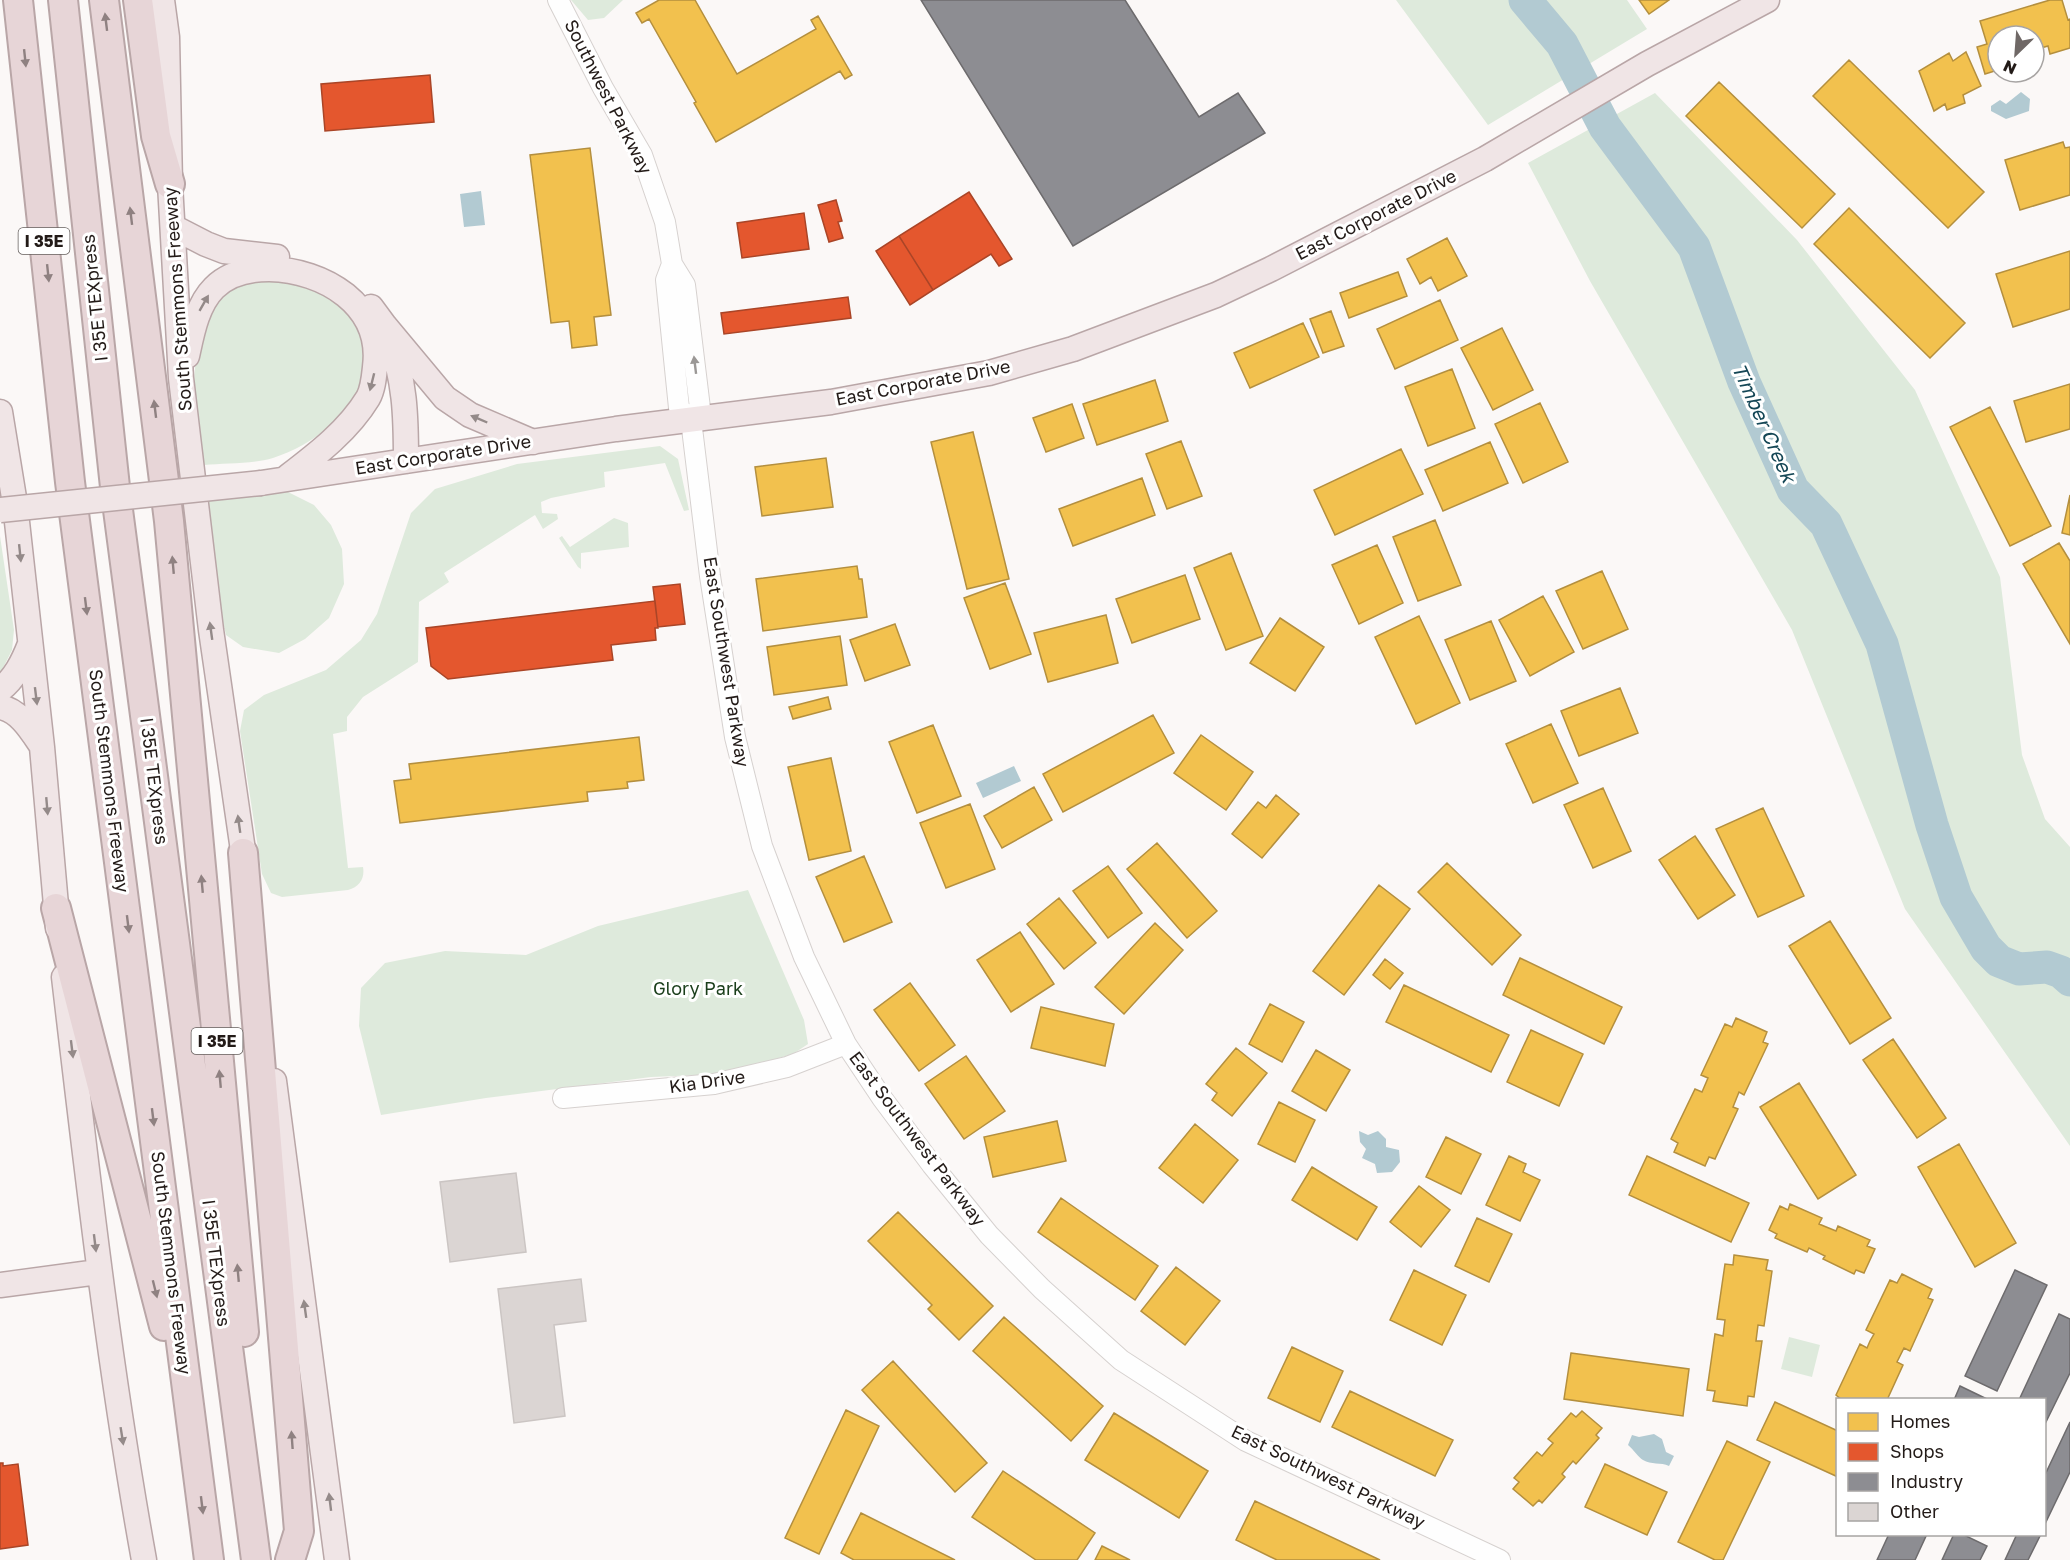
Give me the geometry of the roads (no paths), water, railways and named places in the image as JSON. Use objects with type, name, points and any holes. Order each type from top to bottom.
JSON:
[{"type":"highway","name":"South Stemmons Freeway","points":[[18,0],[70,482],[209,1560]]},
{"type":"highway","name":"I 35E TEXpress","points":[[63,0],[116,487],[256,1560]]},
{"type":"highway","name":"South Stemmons Freeway","points":[[104,0],[169,521],[243,1317],[274,1560]]},
{"type":"highway","points":[[138,0],[156,136],[170,184]]},
{"type":"highway","points":[[243,853],[299,1531],[290,1560]]},
{"type":"highway","points":[[56,908],[196,1450]]},
{"type":"main road","name":"South Stemmons Freeway","points":[[162,0],[167,37],[170,184],[182,378],[211,630],[308,1327],[337,1560]]},
{"type":"main road","name":"East Corporate Drive","points":[[0,510],[261,483],[533,442],[831,402],[989,373],[1073,349],[1216,295],[1342,233],[1485,159],[1647,64],[1767,0]]},
{"type":"main road","points":[[172,227],[224,251],[290,258],[313,263],[331,271],[347,282],[373,308],[385,326],[445,398],[471,416],[533,442]]},
{"type":"main road","points":[[182,378],[200,309],[213,288],[225,279],[255,269],[284,269],[309,274],[346,294],[362,311],[373,331],[377,353],[374,380],[368,397],[340,433],[285,479]]},
{"type":"main road","points":[[385,326],[403,385],[406,409],[406,461]]},
{"type":"main road","points":[[0,412],[15,504],[42,747],[56,908],[98,1272],[122,1440],[144,1560]]},
{"type":"main road","points":[[0,690],[10,682],[30,645]]},
{"type":"main road","points":[[0,707],[12,712],[30,728],[42,747]]},
{"type":"main road","points":[[0,1285],[98,1272]]},
{"type":"street","name":"Southwest Parkway","points":[[558,0],[603,88],[642,154],[665,222],[672,264],[685,285],[700,408],[691,420]]},
{"type":"street","name":"East Southwest Parkway","points":[[691,420],[710,576],[735,738],[762,846],[804,957],[846,1044],[882,1098],[932,1165],[989,1235],[1042,1289],[1121,1360],[1246,1442],[1500,1560]]},
{"type":"street","name":"Kia Drive","points":[[563,1098],[714,1084],[787,1067],[846,1044]]},
{"type":"water","points":[[2021,92],[2030,99],[2029,111],[2006,119],[1991,111],[1991,106],[2000,100],[2006,104]]},
{"type":"water","points":[[481,191],[485,225],[464,227],[460,194]]},
{"type":"water","points":[[1014,766],[1021,781],[983,798],[976,783]]},
{"type":"water","points":[[1359,1131],[1368,1135],[1378,1131],[1386,1139],[1386,1147],[1399,1150],[1400,1162],[1392,1172],[1377,1173],[1375,1164],[1362,1158],[1366,1149],[1360,1142]]},
{"type":"water","points":[[1654,1434],[1662,1439],[1666,1452],[1674,1456],[1669,1466],[1643,1460],[1628,1445],[1632,1435],[1639,1437]]},
{"type":"waterway","name":"Timber Creek","points":[[1525,0],[1562,44],[1605,127],[1694,247],[1744,382],[1793,490],[1826,524],[1882,644],[1932,825],[1956,897],[1986,948],[1999,961],[2019,969],[2047,967],[2061,972],[2070,980]]},
{"type":"park label","name":"Glory Park","points":[[698,989]]}]
